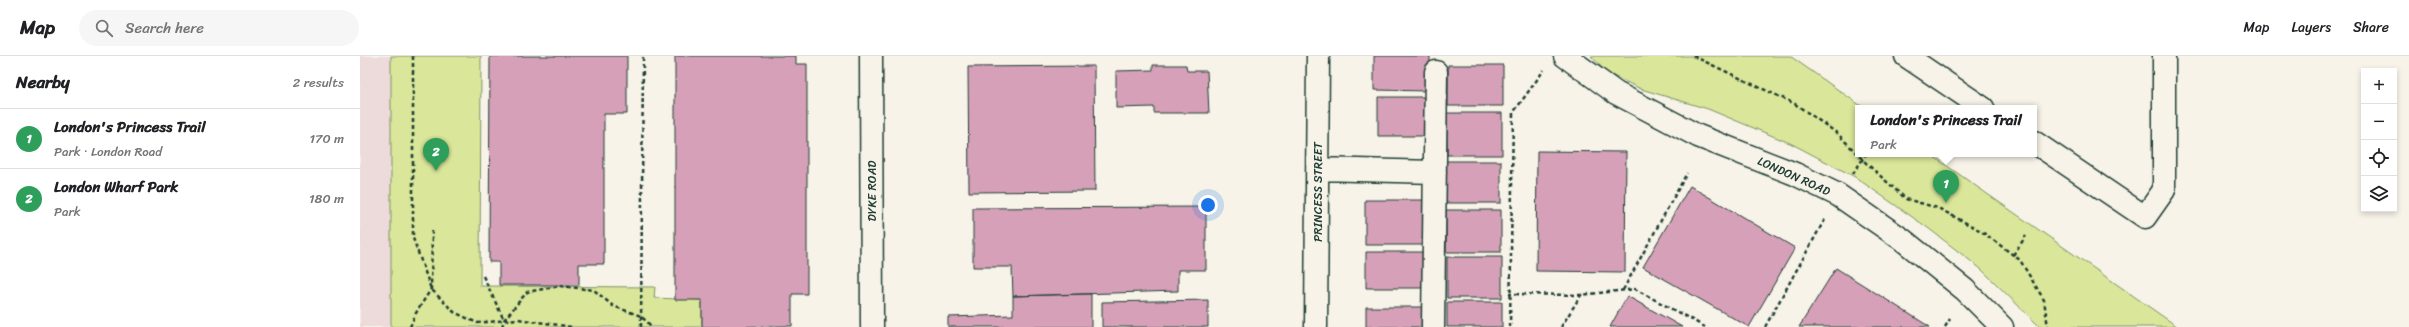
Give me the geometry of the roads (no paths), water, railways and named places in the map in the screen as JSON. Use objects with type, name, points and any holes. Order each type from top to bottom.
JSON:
[{"type":"street","name":"DYKE ROAD","points":[[871,56],[872,327]]},
{"type":"street","name":"PRINCESS STREET","points":[[1316,327],[1318,56]]},
{"type":"street","name":"LONDON ROAD","points":[[1565,56],[1616,93],[1698,136],[1796,174],[1838,195],[1903,240],[1965,290],[2002,327]]},
{"type":"street","points":[[1906,56],[1979,105]]},
{"type":"street","points":[[2037,144],[2145,217],[2164,190],[2164,56]]},
{"type":"street","points":[[1433,327],[1436,72]]},
{"type":"street","points":[[1318,169],[1435,172]]},
{"type":"place","name":"London Wharf Park","points":[[436,171]]},
{"type":"place","name":"London's Princess Trail","points":[[1946,203]]}]
